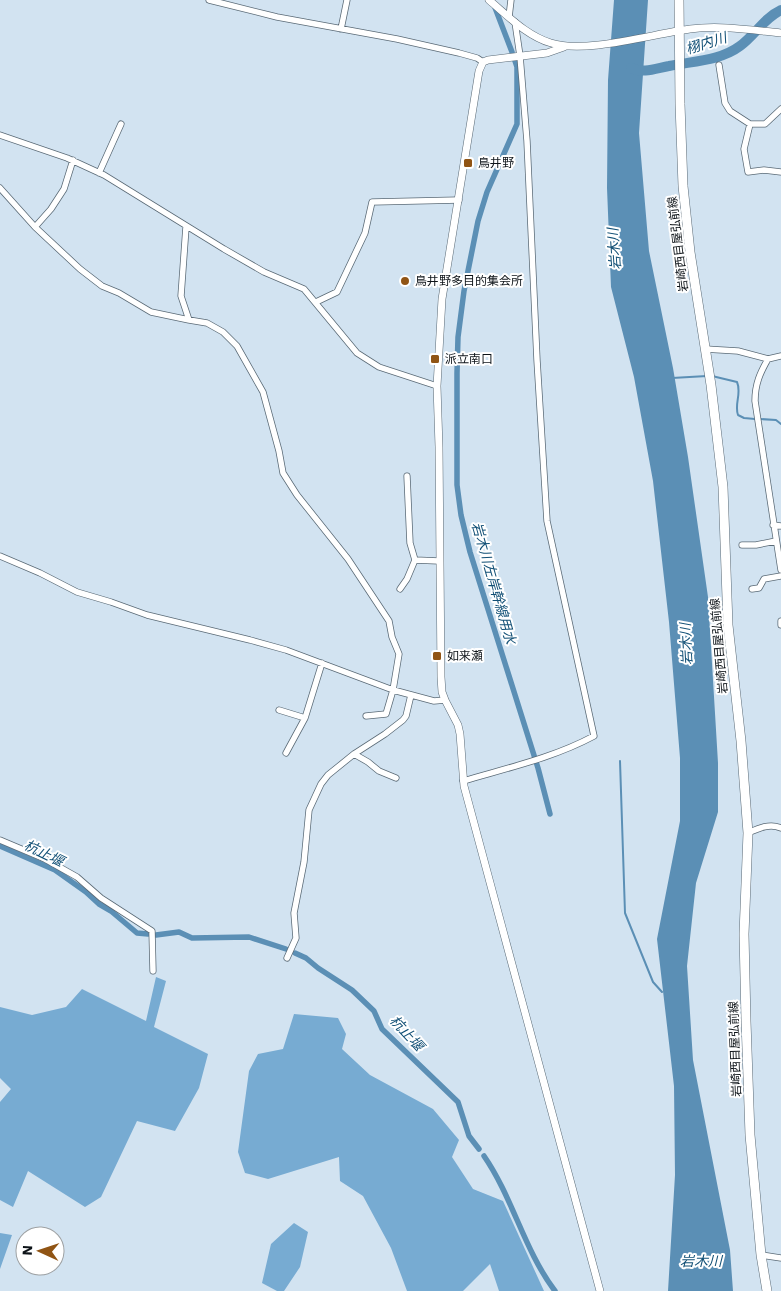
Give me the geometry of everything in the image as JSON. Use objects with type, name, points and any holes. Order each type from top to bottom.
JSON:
[{"type":"main road","name":"岩崎西目屋弘前線","points":[[679,0],[682,167],[686,215],[711,384],[723,487],[728,626],[741,741],[748,833],[744,934],[750,1135],[761,1255],[767,1291]]},
{"type":"street","points":[[209,0],[277,17],[458,52],[483,62],[547,53],[564,47],[597,45],[707,28],[781,33]]},
{"type":"street","points":[[341,29],[347,0]]},
{"type":"street","points":[[489,0],[532,34],[549,43],[564,47]]},
{"type":"street","points":[[463,781],[530,762],[577,746],[594,736],[547,521],[537,360],[527,141],[520,56],[512,19],[511,0]]},
{"type":"street","points":[[483,62],[479,72],[442,299],[437,386],[441,677],[445,700],[458,725],[460,734],[463,781],[600,1291]]},
{"type":"street","points":[[719,65],[727,108],[750,124],[765,124],[781,109]]},
{"type":"street","points":[[100,173],[121,124]]},
{"type":"street","points":[[750,124],[744,149],[748,172],[764,170],[781,172]]},
{"type":"street","points":[[0,135],[72,160],[100,173],[186,227],[264,272],[304,289],[357,353],[378,366],[437,386]]},
{"type":"street","points":[[35,227],[51,209],[64,189],[72,160]]},
{"type":"street","points":[[0,188],[35,227],[80,269],[102,286],[119,293],[151,312],[207,323],[230,338],[261,387],[279,451],[283,473],[297,495],[348,559],[389,621],[392,637],[399,654],[393,690],[386,714],[366,716]]},
{"type":"street","points":[[316,302],[337,292],[365,233],[372,202],[459,200]]},
{"type":"street","points":[[186,227],[181,296],[189,320]]},
{"type":"street","points":[[705,349],[738,351],[768,359],[781,356]]},
{"type":"street","points":[[768,359],[757,379],[756,415],[781,570]]},
{"type":"street","points":[[400,589],[407,579],[415,560],[410,543],[407,476]]},
{"type":"street","points":[[773,525],[781,526]]},
{"type":"street","points":[[742,545],[756,545],[777,539]]},
{"type":"street","points":[[0,556],[40,573],[77,592],[147,615],[250,640],[322,663],[411,696],[434,701],[445,700]]},
{"type":"street","points":[[415,560],[439,561]]},
{"type":"street","points":[[752,590],[759,588],[764,579],[781,576]]},
{"type":"street","points":[[286,753],[305,718],[322,663]]},
{"type":"street","points":[[287,958],[296,938],[294,913],[304,862],[309,810],[321,784],[328,775],[354,754],[386,734],[403,720],[406,716],[411,696]]},
{"type":"street","points":[[279,710],[305,718]]},
{"type":"street","points":[[354,754],[379,771],[396,778]]},
{"type":"street","points":[[748,833],[763,826],[781,828]]},
{"type":"street","points":[[0,840],[45,859],[77,877],[101,898],[152,931],[153,970]]},
{"type":"street","points":[[761,1255],[781,1258]]},
{"type":"shaded area","points":[[156,977],[166,981],[154,1027],[208,1054],[199,1088],[175,1131],[137,1121],[101,1197],[85,1207],[28,1171],[13,1207],[0,1200],[0,1102],[11,1089],[0,1078],[0,1007],[32,1015],[66,1007],[82,989],[146,1021]]},
{"type":"shaded area","points":[[294,1014],[338,1018],[346,1034],[342,1049],[370,1075],[433,1109],[459,1140],[452,1157],[473,1189],[503,1201],[544,1291],[499,1291],[490,1264],[463,1291],[407,1291],[391,1248],[363,1196],[340,1181],[339,1157],[268,1179],[245,1173],[238,1152],[249,1071],[258,1054],[283,1049]]},
{"type":"shaded area","points":[[294,1223],[308,1232],[300,1267],[284,1291],[277,1291],[262,1283],[271,1244]]},
{"type":"shaded area","points":[[0,1233],[12,1235],[0,1269]]},
{"type":"water","name":"岩木川","points":[[614,0],[648,0],[639,133],[649,251],[673,368],[708,597],[718,763],[718,812],[696,883],[687,966],[693,1060],[730,1250],[733,1291],[668,1291],[675,1175],[674,1086],[657,939],[680,821],[680,758],[669,622],[653,481],[634,377],[611,287],[607,188],[608,80]]},
{"type":"waterway","name":"岩木川左岸幹線用水","points":[[494,5],[512,52]]},
{"type":"waterway","name":"栩内川","points":[[631,68],[650,70],[724,55],[740,46],[770,17],[781,10]]},
{"type":"waterway","name":"岩木川左岸幹線用水","points":[[515,61],[517,67],[517,124],[487,192],[478,221],[464,291],[458,337],[457,485],[461,515],[470,552],[538,768],[550,814]]},
{"type":"waterway","points":[[672,378],[707,376]]},
{"type":"waterway","points":[[712,376],[737,382],[739,390],[738,415],[744,418],[755,419]]},
{"type":"waterway","points":[[760,419],[776,420],[781,424]]},
{"type":"waterway","points":[[620,761],[625,913],[653,982],[662,992]]},
{"type":"waterway","name":"杭止堰","points":[[0,846],[55,870],[111,911],[137,933],[148,934]]},
{"type":"waterway","name":"杭止堰","points":[[156,935],[179,932],[192,938],[249,937],[286,949]]},
{"type":"waterway","name":"杭止堰","points":[[295,953],[306,958],[352,990],[374,1011],[382,1029],[458,1102],[469,1136],[479,1149]]},
{"type":"waterway","name":"杭止堰","points":[[484,1156],[503,1189],[535,1259],[555,1291]]},
{"type":"place","name":"鳥井野","points":[[468,163]]},
{"type":"place","name":"鳥井野多目的集会所","points":[[405,281]]},
{"type":"place","name":"派立南口","points":[[435,359]]},
{"type":"place","name":"如来瀬","points":[[437,656]]}]
